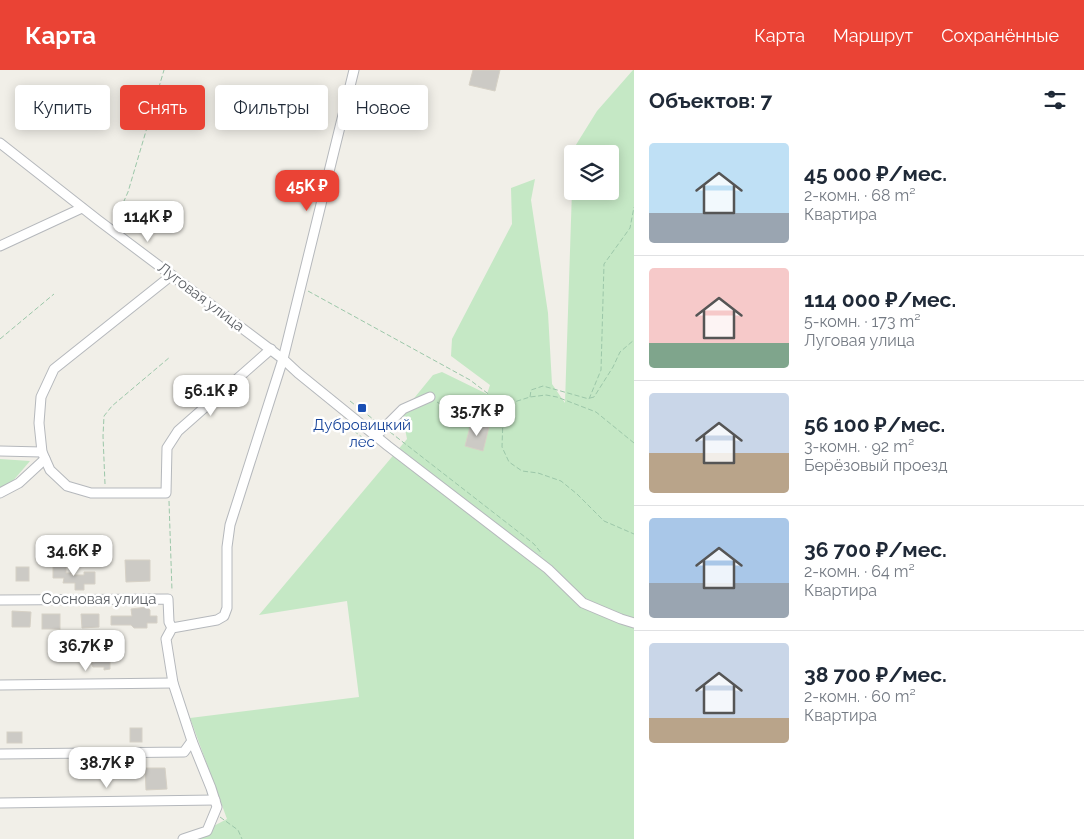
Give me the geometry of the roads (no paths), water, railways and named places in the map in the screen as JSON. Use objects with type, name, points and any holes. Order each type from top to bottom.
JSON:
[{"type":"street","points":[[172,628],[217,620],[224,616],[227,608],[227,547],[230,525],[283,359],[354,70]]},
{"type":"street","name":"Луговая улица","points":[[0,143],[107,227],[283,359],[376,436],[548,569],[584,603],[634,623]]},
{"type":"street","points":[[63,210],[81,206]]},
{"type":"street","points":[[0,246],[81,206]]},
{"type":"street","points":[[172,275],[54,369],[41,397],[39,423],[44,456],[50,470],[67,486],[91,493],[166,493],[167,448],[178,431],[271,350]]},
{"type":"street","points":[[376,436],[403,409],[430,397]]},
{"type":"street","points":[[0,451],[44,456]]},
{"type":"street","points":[[0,493],[19,483],[44,456]]},
{"type":"street","name":"Сосновая улица","points":[[0,600],[168,599],[169,622],[172,628],[166,639],[173,683],[192,741],[215,800]]},
{"type":"street","points":[[0,684],[173,683]]},
{"type":"street","points":[[0,754],[184,752],[192,741]]},
{"type":"street","points":[[0,803],[215,800],[217,807],[207,831],[182,839]]},
{"type":"place","name":"Дубровицкий лес","points":[[362,408]]}]
